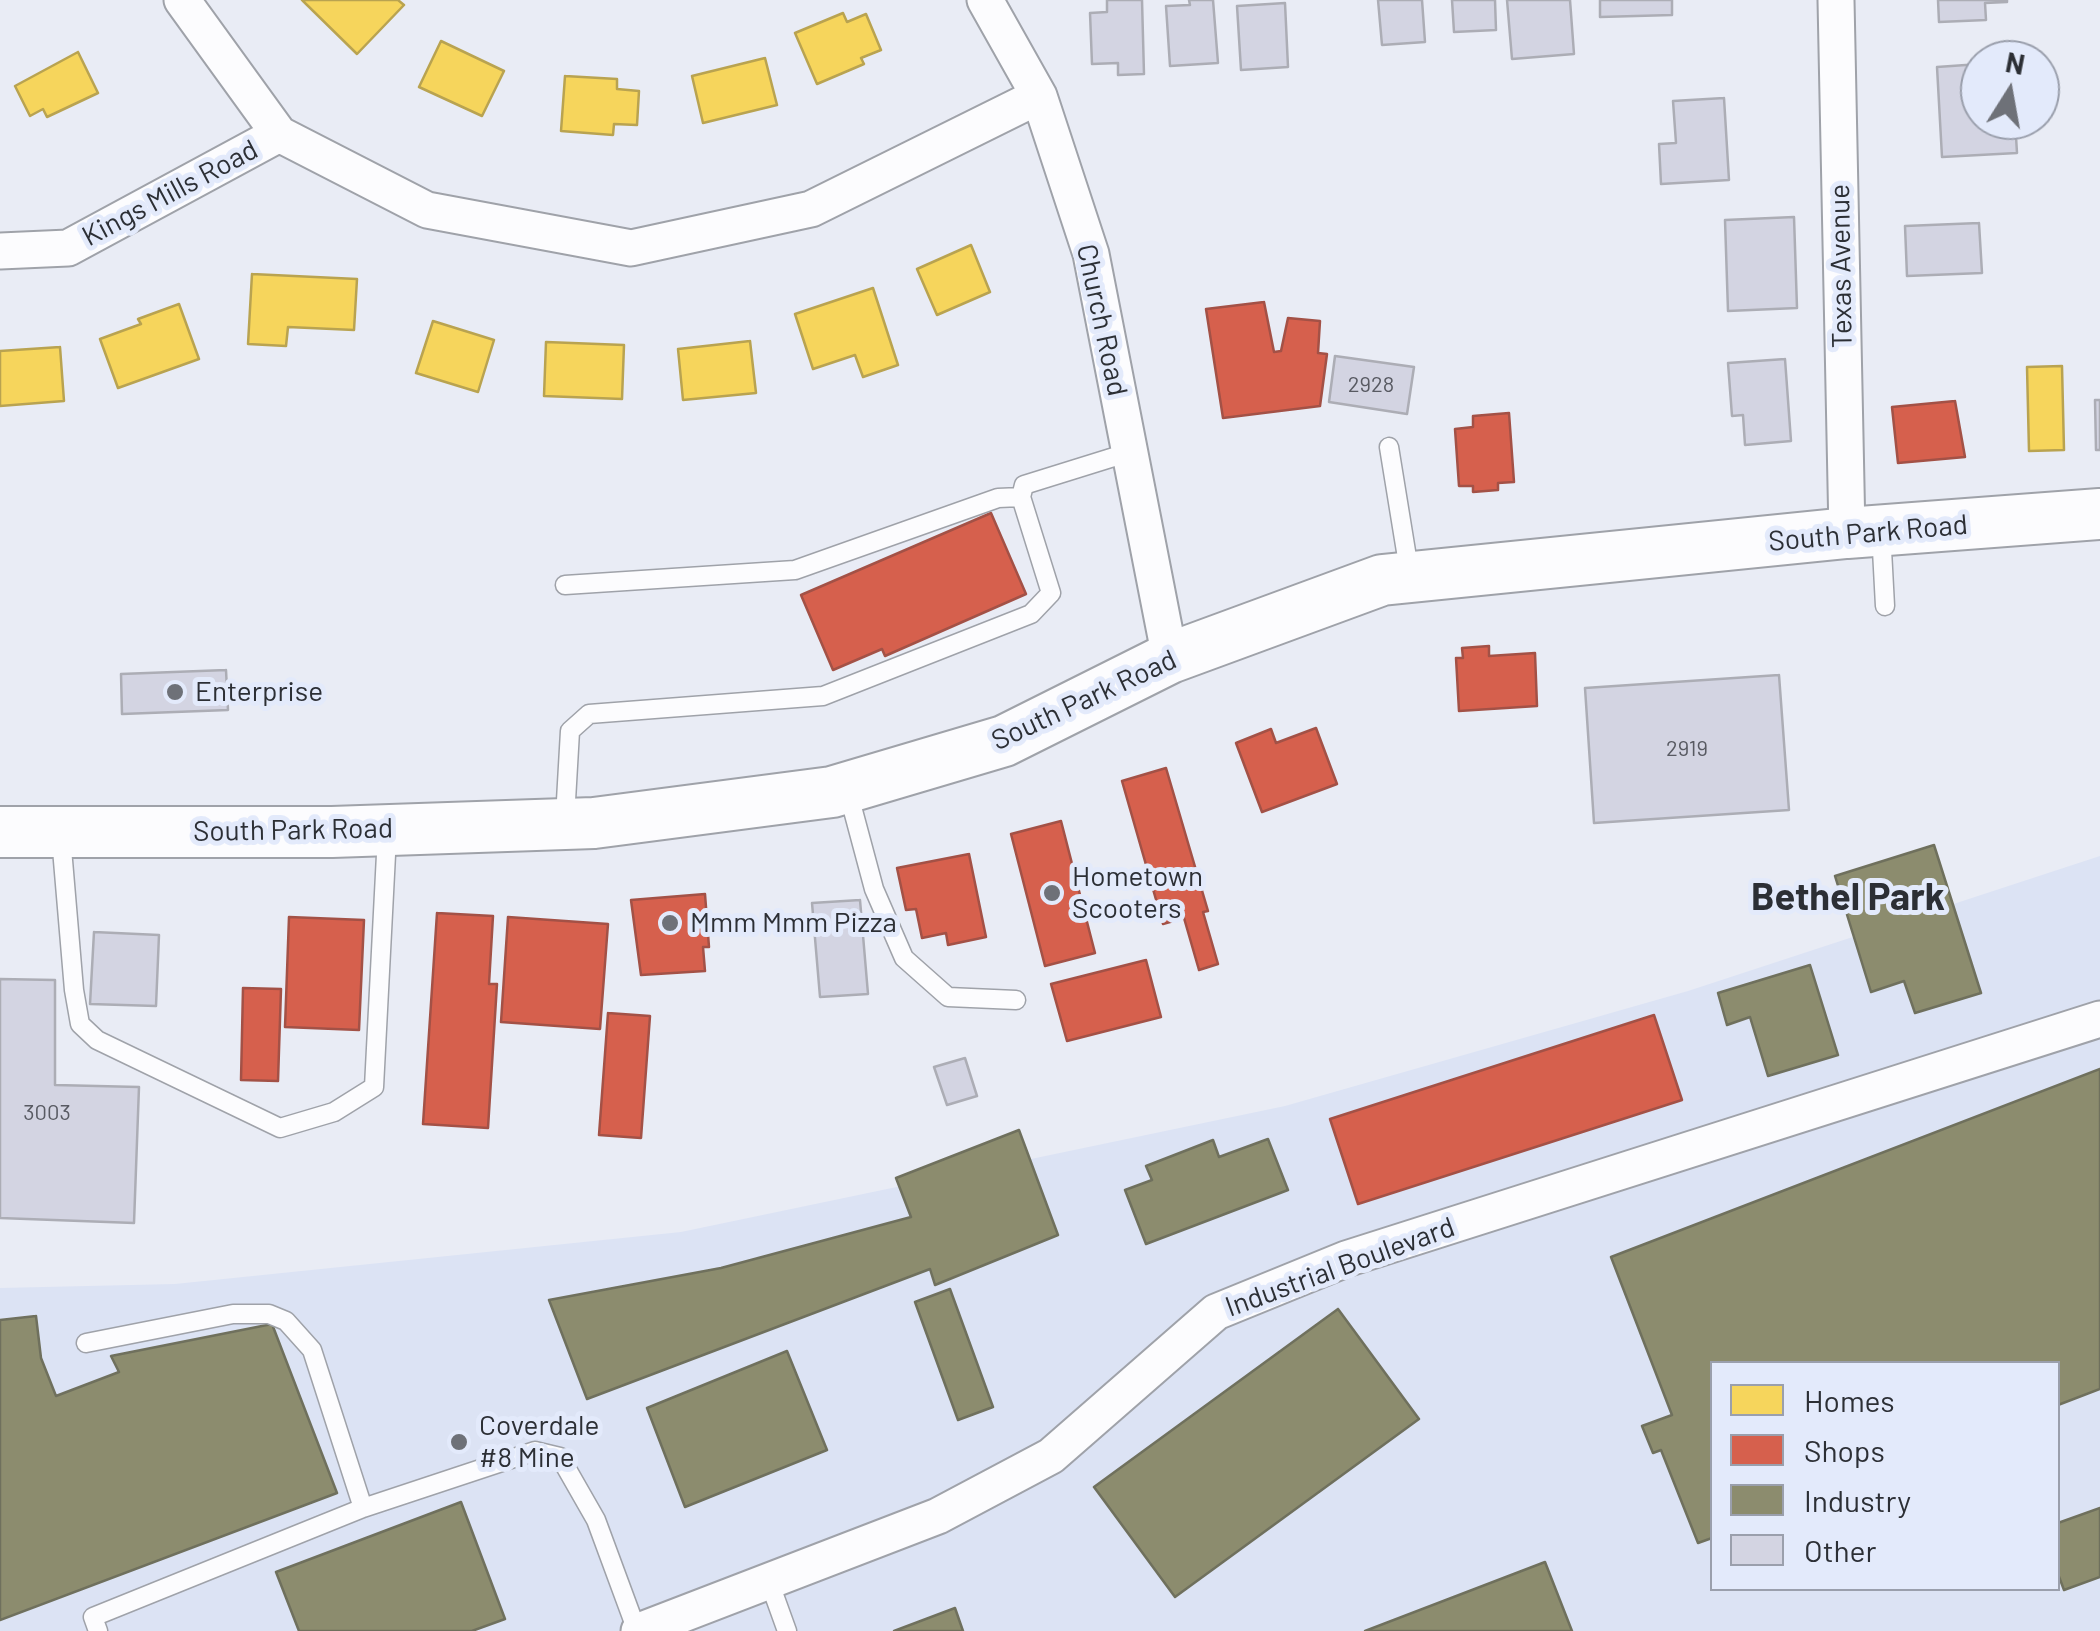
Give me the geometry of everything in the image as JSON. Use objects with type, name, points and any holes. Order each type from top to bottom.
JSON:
[{"type":"main road","name":"South Park Road","points":[[0,832],[564,824],[847,788],[1004,741],[1170,658],[1382,580],[1864,532],[2100,514]]},
{"type":"street","points":[[182,0],[279,134],[427,210],[631,248],[811,209],[1039,96]]},
{"type":"street","name":"Church Road","points":[[985,0],[1039,96],[1091,254],[1170,658]]},
{"type":"street","name":"Texas Avenue","points":[[1836,0],[1864,532]]},
{"type":"street","name":"Kings Mills Road","points":[[0,251],[68,248],[279,134]]},
{"type":"street","name":"Industrial Boulevard","points":[[638,1631],[938,1516],[1052,1456],[1216,1312],[1346,1259],[2100,1019]]},
{"type":"lane","points":[[1389,447],[1410,576]]},
{"type":"lane","points":[[564,824],[570,730],[589,714],[822,696],[1031,614],[1050,593],[1021,498],[1024,485],[1130,452]]},
{"type":"lane","points":[[565,585],[795,570],[998,498],[1021,498]]},
{"type":"lane","points":[[1864,532],[1886,606]]},
{"type":"lane","points":[[847,788],[874,889],[904,958],[948,997],[1016,1000]]},
{"type":"lane","points":[[61,832],[80,1024],[97,1040],[280,1128],[334,1112],[374,1087],[388,829]]},
{"type":"lane","points":[[86,1343],[233,1314],[269,1314],[286,1320],[312,1350],[363,1508]]},
{"type":"lane","points":[[98,1631],[93,1617],[363,1508],[535,1451],[560,1457],[596,1520],[638,1631]]},
{"type":"lane","points":[[769,1581],[787,1631]]},
{"type":"shaded area","points":[[2100,856],[2100,1631],[0,1631],[0,1288],[175,1284],[681,1232],[1285,1106],[1688,991]]},
{"type":"building: Homes","points":[[302,0],[398,0],[404,5],[357,54]]},
{"type":"building: Homes","points":[[843,13],[847,22],[866,14],[881,50],[861,58],[864,64],[817,84],[795,33]]},
{"type":"building: Homes","points":[[441,41],[504,71],[482,116],[419,87]]},
{"type":"building: Homes","points":[[78,52],[98,93],[47,117],[43,109],[30,116],[15,86]]},
{"type":"building: Homes","points":[[765,58],[777,105],[703,123],[692,76]]},
{"type":"building: Homes","points":[[565,76],[617,79],[617,89],[639,91],[637,125],[614,124],[613,135],[561,131]]},
{"type":"building: Homes","points":[[971,245],[990,292],[937,315],[917,269]]},
{"type":"building: Homes","points":[[252,274],[357,279],[354,330],[288,327],[286,346],[248,344]]},
{"type":"building: Homes","points":[[873,288],[898,365],[863,377],[855,355],[813,369],[795,314]]},
{"type":"building: Homes","points":[[179,304],[199,359],[118,388],[100,339]]},
{"type":"building: Homes","points":[[433,321],[494,340],[478,392],[416,373]]},
{"type":"building: Homes","points":[[750,341],[756,393],[683,400],[678,349]]},
{"type":"building: Homes","points":[[546,342],[624,345],[622,399],[544,396]]},
{"type":"building: Homes","points":[[60,347],[64,401],[0,406],[0,351]]},
{"type":"building: Homes","points":[[2062,366],[2064,450],[2029,451],[2027,367]]},
{"type":"building: Shops","points":[[1264,302],[1274,352],[1281,351],[1288,318],[1320,321],[1318,353],[1327,354],[1320,406],[1223,418],[1206,309]]},
{"type":"building: Shops","points":[[1955,401],[1965,457],[1898,463],[1892,407]]},
{"type":"building: Shops","points":[[1509,413],[1514,482],[1498,483],[1498,490],[1473,492],[1473,486],[1459,486],[1455,429],[1473,427],[1473,416]]},
{"type":"building: Shops","points":[[991,513],[1026,594],[885,656],[882,649],[833,670],[801,595]]},
{"type":"building: Shops","points":[[1489,646],[1489,656],[1535,653],[1537,706],[1459,711],[1456,658],[1463,658],[1462,648]]},
{"type":"building: Shops","points":[[1316,728],[1337,784],[1262,812],[1236,743],[1271,729],[1276,743]]},
{"type":"building: Shops","points":[[1166,768],[1208,911],[1203,912],[1218,964],[1199,970],[1184,918],[1163,924],[1122,781]]},
{"type":"building: Shops","points":[[1061,821],[1095,953],[1045,966],[1011,834]]},
{"type":"building: Shops","points":[[969,854],[986,937],[948,945],[946,933],[922,938],[916,909],[906,910],[897,868]]},
{"type":"building: Shops","name":"Mmm Mmm Pizza","points":[[705,894],[709,947],[703,947],[705,971],[641,975],[631,900]]},
{"type":"building: Shops","points":[[437,913],[493,916],[489,984],[497,984],[488,1128],[423,1124]]},
{"type":"building: Shops","points":[[289,917],[364,920],[359,1030],[285,1027]]},
{"type":"building: Shops","points":[[508,917],[608,924],[600,1029],[501,1022]]},
{"type":"building: Shops","points":[[1146,960],[1161,1017],[1067,1041],[1051,984]]},
{"type":"building: Shops","points":[[243,988],[281,989],[278,1081],[241,1080]]},
{"type":"building: Shops","points":[[608,1013],[650,1016],[641,1138],[599,1135]]},
{"type":"building: Shops","points":[[1654,1015],[1682,1100],[1358,1204],[1330,1119]]},
{"type":"building: Industry","points":[[1934,845],[1981,993],[1915,1013],[1904,981],[1871,992],[1835,876]]},
{"type":"building: Industry","points":[[1810,965],[1838,1055],[1768,1076],[1750,1017],[1727,1025],[1718,993]]},
{"type":"building: Industry","points":[[2100,1069],[2100,1389],[2060,1404],[2060,1361],[1710,1361],[1710,1539],[1698,1543],[1661,1450],[1653,1453],[1642,1426],[1672,1415],[1611,1257]]},
{"type":"building: Industry","points":[[1019,1130],[1058,1235],[935,1285],[930,1269],[587,1399],[549,1300],[721,1268],[911,1217],[896,1178]]},
{"type":"building: Industry","points":[[1268,1139],[1288,1190],[1146,1244],[1125,1190],[1152,1180],[1146,1166],[1213,1140],[1219,1157]]},
{"type":"building: Industry","points":[[950,1289],[993,1407],[958,1420],[915,1302]]},
{"type":"building: Industry","points":[[1338,1309],[1419,1419],[1175,1597],[1094,1487]]},
{"type":"building: Industry","points":[[36,1316],[41,1358],[56,1396],[119,1372],[111,1356],[272,1324],[337,1493],[0,1620],[0,1320]]},
{"type":"building: Industry","points":[[787,1351],[827,1450],[685,1507],[647,1408]]},
{"type":"building: Industry","points":[[461,1502],[505,1619],[472,1631],[299,1631],[276,1572]]},
{"type":"building: Industry","points":[[2100,1508],[2100,1577],[2064,1590],[2060,1579],[2060,1522]]},
{"type":"building: Industry","points":[[1545,1562],[1572,1631],[1365,1631]]},
{"type":"building: Industry","points":[[955,1608],[963,1631],[894,1631]]},
{"type":"building: Other","points":[[1107,0],[1142,0],[1144,74],[1118,75],[1118,63],[1092,64],[1090,13],[1107,12]]},
{"type":"building: Other","points":[[1189,0],[1213,0],[1218,63],[1170,66],[1166,6],[1190,5]]},
{"type":"building: Other","points":[[1378,0],[1422,0],[1425,42],[1382,45]]},
{"type":"building: Other","points":[[1452,0],[1495,0],[1496,30],[1454,32]]},
{"type":"building: Other","points":[[1507,0],[1570,0],[1574,54],[1512,59]]},
{"type":"building: Other","points":[[1600,0],[1672,0],[1672,15],[1600,17]]},
{"type":"building: Other","points":[[1938,0],[2007,2],[1985,3],[1986,20],[1939,22]]},
{"type":"building: Other","points":[[1285,3],[1288,67],[1241,70],[1237,6]]},
{"type":"building: Other","points":[[1960,65],[1960,140],[2016,140],[2017,153],[1942,157],[1937,67]]},
{"type":"building: Other","points":[[1724,98],[1729,180],[1661,184],[1659,144],[1676,143],[1673,101]]},
{"type":"building: Other","points":[[1794,217],[1797,308],[1728,311],[1725,220]]},
{"type":"building: Other","points":[[1979,223],[1982,273],[1907,276],[1905,226]]},
{"type":"building: Other","points":[[1335,356],[1414,367],[1407,414],[1329,402]]},
{"type":"building: Other","points":[[1785,359],[1791,441],[1745,445],[1743,415],[1732,416],[1728,363]]},
{"type":"building: Other","points":[[2095,400],[2100,400],[2100,450],[2096,450]]},
{"type":"building: Other","name":"Enterprise","points":[[226,670],[228,710],[122,714],[121,674]]},
{"type":"building: Other","points":[[1779,675],[1789,810],[1594,823],[1585,688]]},
{"type":"building: Other","points":[[860,900],[868,994],[820,997],[812,903]]},
{"type":"building: Other","points":[[94,932],[159,935],[156,1006],[90,1004]]},
{"type":"building: Other","points":[[0,979],[55,980],[55,1085],[139,1087],[134,1223],[0,1218]]},
{"type":"building: Other","points":[[965,1058],[977,1096],[947,1105],[934,1067]]},
{"type":"place","name":"Enterprise","points":[[175,692]]},
{"type":"place","name":"Hometown Scooters","points":[[1052,893]]},
{"type":"place","name":"Mmm Mmm Pizza","points":[[670,923]]},
{"type":"place","name":"Coverdale #8 Mine","points":[[459,1442]]},
{"type":"district","name":"Bethel Park","points":[[1848,897]]}]
